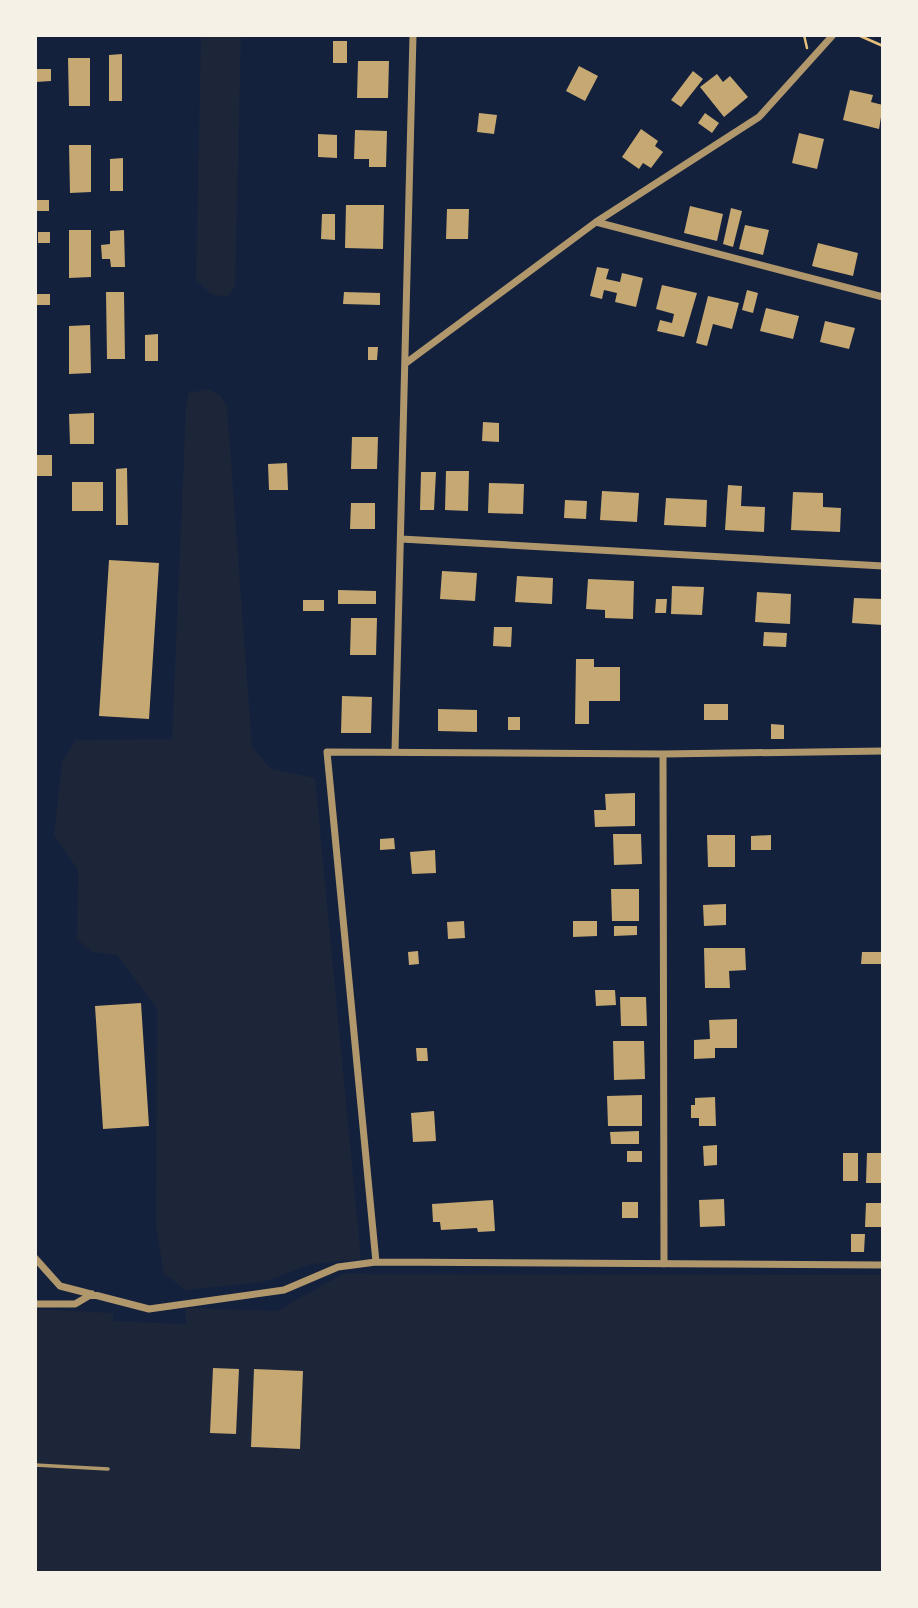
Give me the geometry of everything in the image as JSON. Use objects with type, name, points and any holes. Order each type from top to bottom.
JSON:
[{"type":"street","points":[[395,752],[412,35]]},
{"type":"street","points":[[406,363],[596,222],[759,117],[833,35]]},
{"type":"street","points":[[596,222],[883,297]]},
{"type":"street","points":[[401,540],[883,566]]},
{"type":"street","points":[[376,1262],[327,752],[663,754],[883,751]]},
{"type":"street","points":[[663,754],[664,1264]]},
{"type":"street","points":[[35,1258],[60,1286],[149,1309],[284,1290],[338,1268],[376,1262],[883,1265]]},
{"type":"street","points":[[35,1304],[75,1304],[92,1294]]},
{"type":"lane","points":[[35,1465],[108,1469]]},
{"type":"path","points":[[858,35],[883,46]]},
{"type":"shaded area","points":[[201,35],[241,35],[235,286],[228,297],[211,294],[196,280]]},
{"type":"shaded area","points":[[208,389],[221,396],[227,407],[252,747],[271,769],[315,778],[361,1259],[311,1264],[264,1282],[186,1290],[164,1274],[156,1227],[157,1009],[117,955],[92,952],[77,939],[78,870],[54,835],[62,762],[76,740],[172,739],[186,409],[188,393]]},
{"type":"shaded area","points":[[343,1274],[883,1275],[883,1573],[35,1573],[35,1309],[113,1313],[113,1321],[186,1324],[186,1308],[277,1311]]},
{"type":"building","points":[[333,41],[347,41],[347,63],[333,63]]},
{"type":"building","points":[[122,54],[122,101],[109,101],[109,55]]},
{"type":"building","points":[[68,58],[90,58],[90,106],[69,106]]},
{"type":"building","points":[[358,61],[389,61],[388,98],[357,98]]},
{"type":"building","points":[[579,66],[598,76],[585,101],[566,91]]},
{"type":"building","points":[[36,69],[51,69],[51,81],[36,82]]},
{"type":"building","points":[[693,71],[703,79],[681,107],[671,100]]},
{"type":"building","points":[[717,74],[723,82],[730,76],[748,97],[724,117],[700,87]]},
{"type":"building","points":[[850,90],[873,95],[871,102],[883,105],[879,129],[843,120]]},
{"type":"building","points":[[479,113],[497,115],[494,134],[477,132]]},
{"type":"building","points":[[705,113],[719,123],[712,133],[698,123]]},
{"type":"building","points":[[641,129],[658,141],[655,146],[663,152],[651,168],[643,163],[639,169],[622,157]]},
{"type":"building","points":[[355,130],[387,131],[386,167],[369,167],[369,159],[354,159]]},
{"type":"building","points":[[799,133],[824,139],[817,169],[792,163]]},
{"type":"building","points":[[318,134],[337,135],[337,158],[318,157]]},
{"type":"building","points":[[69,145],[91,145],[91,192],[70,193]]},
{"type":"building","points":[[123,158],[123,191],[110,191],[110,159]]},
{"type":"building","points":[[36,200],[49,200],[49,211],[37,211]]},
{"type":"building","points":[[346,205],[384,205],[383,249],[345,248]]},
{"type":"building","points":[[690,206],[723,214],[717,241],[684,233]]},
{"type":"building","points":[[731,208],[742,211],[733,247],[723,244]]},
{"type":"building","points":[[447,209],[469,209],[468,239],[446,239]]},
{"type":"building","points":[[322,214],[335,214],[335,240],[321,239]]},
{"type":"building","points":[[745,225],[769,230],[763,255],[739,249]]},
{"type":"building","points":[[69,230],[91,230],[91,277],[69,278]]},
{"type":"building","points":[[124,230],[125,267],[111,267],[110,259],[102,259],[101,245],[110,244],[110,231]]},
{"type":"building","points":[[38,232],[50,232],[50,243],[38,243]]},
{"type":"building","points":[[818,243],[858,253],[853,276],[812,266]]},
{"type":"building","points":[[597,267],[609,269],[606,279],[620,282],[622,273],[643,278],[636,307],[615,302],[617,293],[604,290],[602,299],[590,296]]},
{"type":"building","points":[[662,285],[697,293],[684,337],[657,331],[660,320],[672,323],[674,314],[656,309]]},
{"type":"building","points":[[747,290],[758,293],[753,313],[742,310]]},
{"type":"building","points":[[106,292],[124,292],[125,359],[107,359]]},
{"type":"building","points":[[344,292],[380,293],[380,305],[343,304]]},
{"type":"building","points":[[36,294],[50,294],[50,305],[36,305]]},
{"type":"building","points":[[708,296],[739,303],[732,329],[713,324],[707,346],[696,343]]},
{"type":"building","points":[[766,308],[799,316],[793,339],[760,331]]},
{"type":"building","points":[[825,321],[855,328],[849,349],[820,342]]},
{"type":"building","points":[[90,325],[91,373],[69,374],[69,326]]},
{"type":"building","points":[[158,334],[158,361],[145,361],[145,335]]},
{"type":"building","points":[[368,347],[378,347],[377,360],[368,360]]},
{"type":"building","points":[[94,413],[94,444],[70,444],[69,414]]},
{"type":"building","points":[[483,422],[499,423],[499,442],[482,441]]},
{"type":"building","points":[[352,437],[378,437],[377,469],[351,469]]},
{"type":"building","points":[[37,455],[52,455],[52,476],[37,476]]},
{"type":"building","points":[[287,463],[288,490],[269,490],[268,464]]},
{"type":"building","points":[[127,468],[128,525],[116,525],[116,469]]},
{"type":"building","points":[[446,471],[469,471],[468,511],[445,510]]},
{"type":"building","points":[[421,472],[436,472],[434,510],[420,510]]},
{"type":"building","points":[[72,482],[103,482],[103,511],[72,511]]},
{"type":"building","points":[[489,483],[524,484],[523,514],[488,513]]},
{"type":"building","points":[[728,485],[742,486],[741,506],[765,507],[764,532],[725,530]]},
{"type":"building","points":[[602,491],[639,493],[637,522],[600,520]]},
{"type":"building","points":[[793,492],[823,493],[823,507],[841,508],[840,532],[791,530]]},
{"type":"building","points":[[666,498],[707,500],[706,527],[664,525]]},
{"type":"building","points":[[565,500],[587,501],[586,519],[564,518]]},
{"type":"building","points":[[351,503],[375,503],[375,529],[350,529]]},
{"type":"building","points":[[109,560],[159,563],[149,719],[99,716]]},
{"type":"building","points":[[442,571],[477,573],[475,601],[440,599]]},
{"type":"building","points":[[517,576],[553,578],[552,604],[515,602]]},
{"type":"building","points":[[588,579],[634,581],[633,619],[605,618],[605,610],[586,609]]},
{"type":"building","points":[[672,586],[704,587],[702,615],[671,614]]},
{"type":"building","points":[[338,590],[376,591],[376,604],[338,604]]},
{"type":"building","points":[[757,592],[791,594],[790,624],[755,622]]},
{"type":"building","points":[[854,598],[883,599],[883,625],[852,623]]},
{"type":"building","points":[[656,599],[667,599],[666,613],[655,613]]},
{"type":"building","points":[[303,600],[324,600],[324,611],[303,611]]},
{"type":"building","points":[[351,618],[377,618],[376,655],[350,655]]},
{"type":"building","points":[[494,627],[512,627],[511,647],[493,646]]},
{"type":"building","points":[[764,632],[787,633],[786,647],[763,646]]},
{"type":"building","points":[[576,659],[594,659],[594,667],[620,667],[620,701],[589,701],[589,724],[575,724]]},
{"type":"building","points":[[342,696],[372,697],[371,733],[341,733]]},
{"type":"building","points":[[704,704],[728,704],[728,720],[704,720]]},
{"type":"building","points":[[438,709],[477,710],[477,732],[438,731]]},
{"type":"building","points":[[508,717],[520,717],[520,730],[508,730]]},
{"type":"building","points":[[771,724],[784,725],[784,739],[771,739]]},
{"type":"building","points":[[635,793],[635,826],[595,827],[594,810],[606,810],[605,794]]},
{"type":"building","points":[[613,834],[641,834],[642,864],[614,865]]},
{"type":"building","points":[[707,835],[735,835],[735,867],[708,867]]},
{"type":"building","points":[[771,835],[771,850],[751,850],[751,836]]},
{"type":"building","points":[[394,838],[395,849],[380,850],[380,839]]},
{"type":"building","points":[[435,850],[436,873],[412,874],[410,852]]},
{"type":"building","points":[[611,889],[639,889],[639,921],[612,921]]},
{"type":"building","points":[[726,904],[726,925],[704,926],[703,905]]},
{"type":"building","points":[[464,921],[465,938],[448,939],[447,922]]},
{"type":"building","points":[[573,921],[597,921],[597,936],[573,937]]},
{"type":"building","points":[[614,926],[637,926],[637,935],[614,936]]},
{"type":"building","points":[[704,948],[745,948],[746,970],[729,971],[730,988],[705,988]]},
{"type":"building","points":[[418,951],[419,964],[409,965],[408,952]]},
{"type":"building","points":[[862,952],[883,952],[882,964],[861,964]]},
{"type":"building","points":[[595,990],[615,990],[616,1005],[596,1006]]},
{"type":"building","points":[[620,997],[646,997],[647,1026],[621,1026]]},
{"type":"building","points":[[141,1003],[149,1126],[103,1129],[95,1006]]},
{"type":"building","points":[[737,1019],[737,1048],[715,1048],[715,1058],[694,1059],[694,1040],[710,1039],[709,1020]]},
{"type":"building","points":[[613,1041],[644,1041],[645,1079],[614,1080]]},
{"type":"building","points":[[416,1048],[427,1048],[428,1061],[417,1061]]},
{"type":"building","points":[[642,1095],[642,1126],[608,1126],[607,1096]]},
{"type":"building","points":[[715,1097],[716,1126],[699,1126],[699,1118],[691,1118],[691,1105],[695,1105],[695,1098]]},
{"type":"building","points":[[434,1111],[436,1141],[413,1142],[411,1113]]},
{"type":"building","points":[[639,1131],[639,1144],[611,1144],[610,1132]]},
{"type":"building","points":[[717,1145],[717,1165],[704,1166],[703,1146]]},
{"type":"building","points":[[627,1151],[642,1151],[642,1162],[627,1162]]},
{"type":"building","points":[[843,1153],[858,1153],[858,1181],[843,1181]]},
{"type":"building","points":[[867,1153],[883,1153],[883,1183],[866,1183]]},
{"type":"building","points":[[724,1199],[725,1226],[700,1227],[699,1200]]},
{"type":"building","points":[[493,1200],[495,1231],[478,1232],[477,1228],[441,1230],[440,1222],[433,1222],[432,1204]]},
{"type":"building","points":[[622,1202],[638,1202],[638,1218],[622,1218]]},
{"type":"building","points":[[866,1203],[883,1203],[883,1227],[865,1227]]},
{"type":"building","points":[[851,1234],[865,1234],[864,1252],[851,1252]]},
{"type":"building","points":[[213,1368],[239,1369],[236,1434],[210,1433]]},
{"type":"building","points":[[254,1369],[303,1371],[300,1449],[251,1447]]}]
